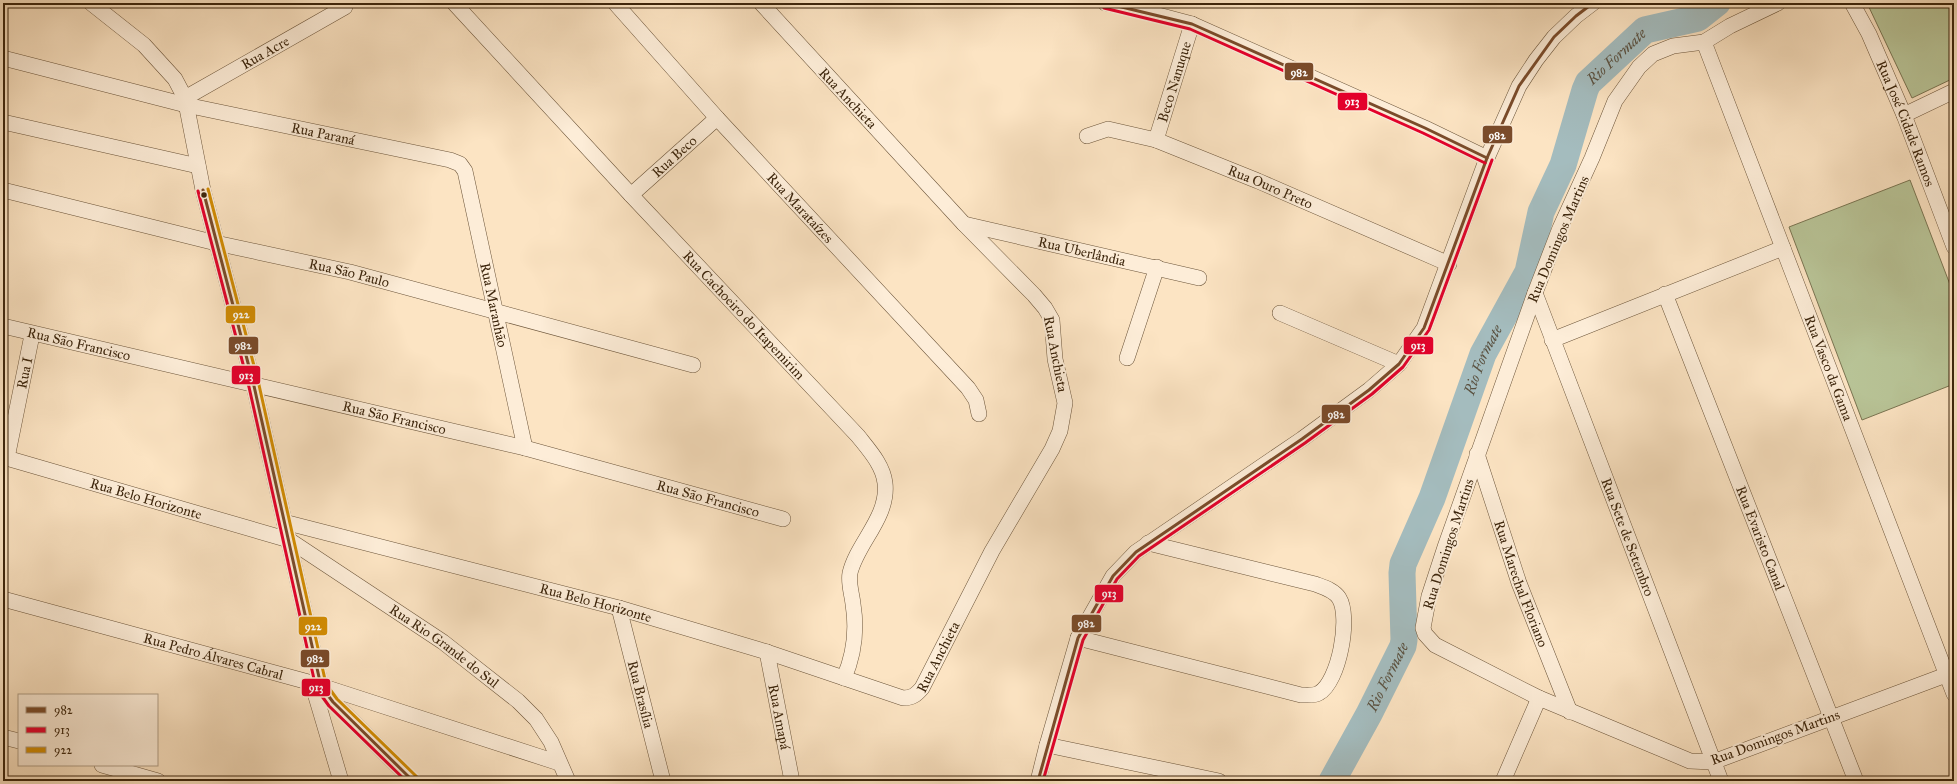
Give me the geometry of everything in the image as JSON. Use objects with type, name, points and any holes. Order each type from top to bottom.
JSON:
[{"type":"street","points":[[91,3],[144,44],[175,79],[185,102],[216,243],[254,386],[289,540],[317,684],[342,781]]},
{"type":"street","name":"Rua Cachoeiro do Itapemirim","points":[[454,3],[631,195],[858,436],[876,460],[883,474],[885,483],[883,502],[878,518],[854,560],[850,575],[854,605],[854,648],[850,664],[844,678]]},
{"type":"street","name":"Rua Marataízes","points":[[615,3],[717,118],[968,388],[976,400],[979,414]]},
{"type":"street","name":"Rua Anchieta","points":[[761,3],[964,224],[1034,295],[1050,314],[1052,320],[1055,359],[1065,403],[1060,431],[1052,449],[992,551],[922,688],[911,698],[903,698]]},
{"type":"street","points":[[1105,3],[1192,24],[1425,128],[1487,158]]},
{"type":"street","points":[[1038,781],[1047,744],[1078,638],[1113,576],[1136,552],[1148,543],[1302,439],[1369,390],[1399,364],[1424,328],[1449,264],[1487,158],[1519,86],[1536,60],[1554,37],[1576,16],[1593,3]]},
{"type":"street","name":"Rua Domingos Martins","points":[[1778,3],[1730,26],[1704,42],[1673,46],[1653,54],[1639,67],[1615,101],[1592,158],[1560,228],[1534,293],[1429,596],[1423,628],[1425,634],[1435,645],[1539,698],[1690,761],[1713,762],[1950,673]]},
{"type":"street","name":"Rua José Cidade Ramos","points":[[1852,3],[1869,34],[1904,115],[1950,226],[1954,247]]},
{"type":"street","name":"Rua Acre","points":[[185,102],[345,8]]},
{"type":"street","name":"Beco Nanuque","points":[[1156,140],[1192,24]]},
{"type":"street","name":"Rua Vasco da Gama","points":[[1704,42],[1783,248],[1950,673],[1954,694]]},
{"type":"street","name":"Rua Paraná","points":[[3,58],[185,102],[450,160],[460,164]]},
{"type":"street","points":[[1904,115],[1954,91]]},
{"type":"street","name":"Rua Beco","points":[[631,195],[717,118]]},
{"type":"street","points":[[3,122],[198,166]]},
{"type":"street","name":"Rua Ouro Preto","points":[[1086,136],[1108,129],[1156,140],[1265,184],[1449,264]]},
{"type":"street","name":"Rua Maranhão","points":[[460,164],[465,171],[525,448]]},
{"type":"street","name":"Rua São Paulo","points":[[3,190],[216,243],[350,272],[495,310],[693,366]]},
{"type":"street","name":"Rua Uberlândia","points":[[964,224],[1157,267],[1199,278]]},
{"type":"street","points":[[1552,340],[1783,248]]},
{"type":"street","points":[[1127,358],[1157,267]]},
{"type":"street","name":"Rua Sete de Setembro","points":[[1534,293],[1721,781]]},
{"type":"street","name":"Rua Evaristo Canal","points":[[1665,294],[1856,781]]},
{"type":"street","points":[[1280,313],[1399,364]]},
{"type":"street","name":"Rua São Francisco","points":[[3,326],[32,335],[525,448],[783,519]]},
{"type":"street","name":"Rua I","points":[[5,458],[32,335]]},
{"type":"street","name":"Rua Marechal Floriano","points":[[1477,454],[1519,583],[1570,712]]},
{"type":"street","name":"Rua Belo Horizonte","points":[[5,458],[289,540]]},
{"type":"street","name":"Rua Belo Horizonte","points":[[284,522],[619,608],[767,652],[903,698]]},
{"type":"street","name":"Rua Rio Grande do Sul","points":[[289,540],[443,642],[512,696],[536,719],[551,742],[568,781]]},
{"type":"street","points":[[1078,638],[1301,695],[1318,694],[1325,689],[1332,679],[1345,625],[1339,598],[1328,589],[1315,584],[1148,543]]},
{"type":"street","name":"Rua Pedro Álvares Cabral","points":[[3,599],[317,684],[559,763]]},
{"type":"street","name":"Rua Brasília","points":[[619,608],[663,781]]},
{"type":"street","name":"Rua Amapá","points":[[767,652],[792,781]]},
{"type":"street","points":[[317,684],[333,702],[413,781]]},
{"type":"street","points":[[1503,781],[1539,698]]},
{"type":"street","points":[[3,736],[18,741]]},
{"type":"street","points":[[1047,744],[1219,781]]},
{"type":"street","points":[[105,766],[157,781]]},
{"type":"green space","points":[[1867,3],[1954,3],[1954,78],[1912,98]]},
{"type":"green space","points":[[1910,180],[1954,295],[1954,384],[1862,420],[1789,227]]},
{"type":"waterway","name":"Rio Formate","points":[[1332,781],[1369,714],[1403,646],[1403,564],[1432,498],[1483,354],[1528,272],[1541,212],[1563,165],[1588,83],[1645,30],[1698,18],[1717,3]]},
{"type":"transit line","name":"982","points":[[1105,3],[1192,24],[1425,128],[1487,158]]},
{"type":"transit line","name":"982","points":[[1038,781],[1078,638],[1113,576],[1136,552],[1302,439],[1369,390],[1399,364],[1424,328],[1487,158],[1519,86],[1554,37],[1576,16],[1593,3]]},
{"type":"transit line","name":"913","points":[[1104,8],[1190,29],[1423,133],[1485,163]]},
{"type":"transit line","name":"913","points":[[1043,781],[1083,640],[1117,579],[1139,556],[1305,443],[1372,394],[1403,367],[1429,330],[1492,160]]},
{"type":"transit line","name":"922","points":[[208,189],[259,385],[326,684],[337,699],[417,777]]},
{"type":"transit line","name":"982","points":[[203,190],[254,386],[321,686],[333,702],[413,781]]},
{"type":"transit line","name":"913","points":[[198,191],[249,387],[316,688],[329,706],[406,781]]}]
